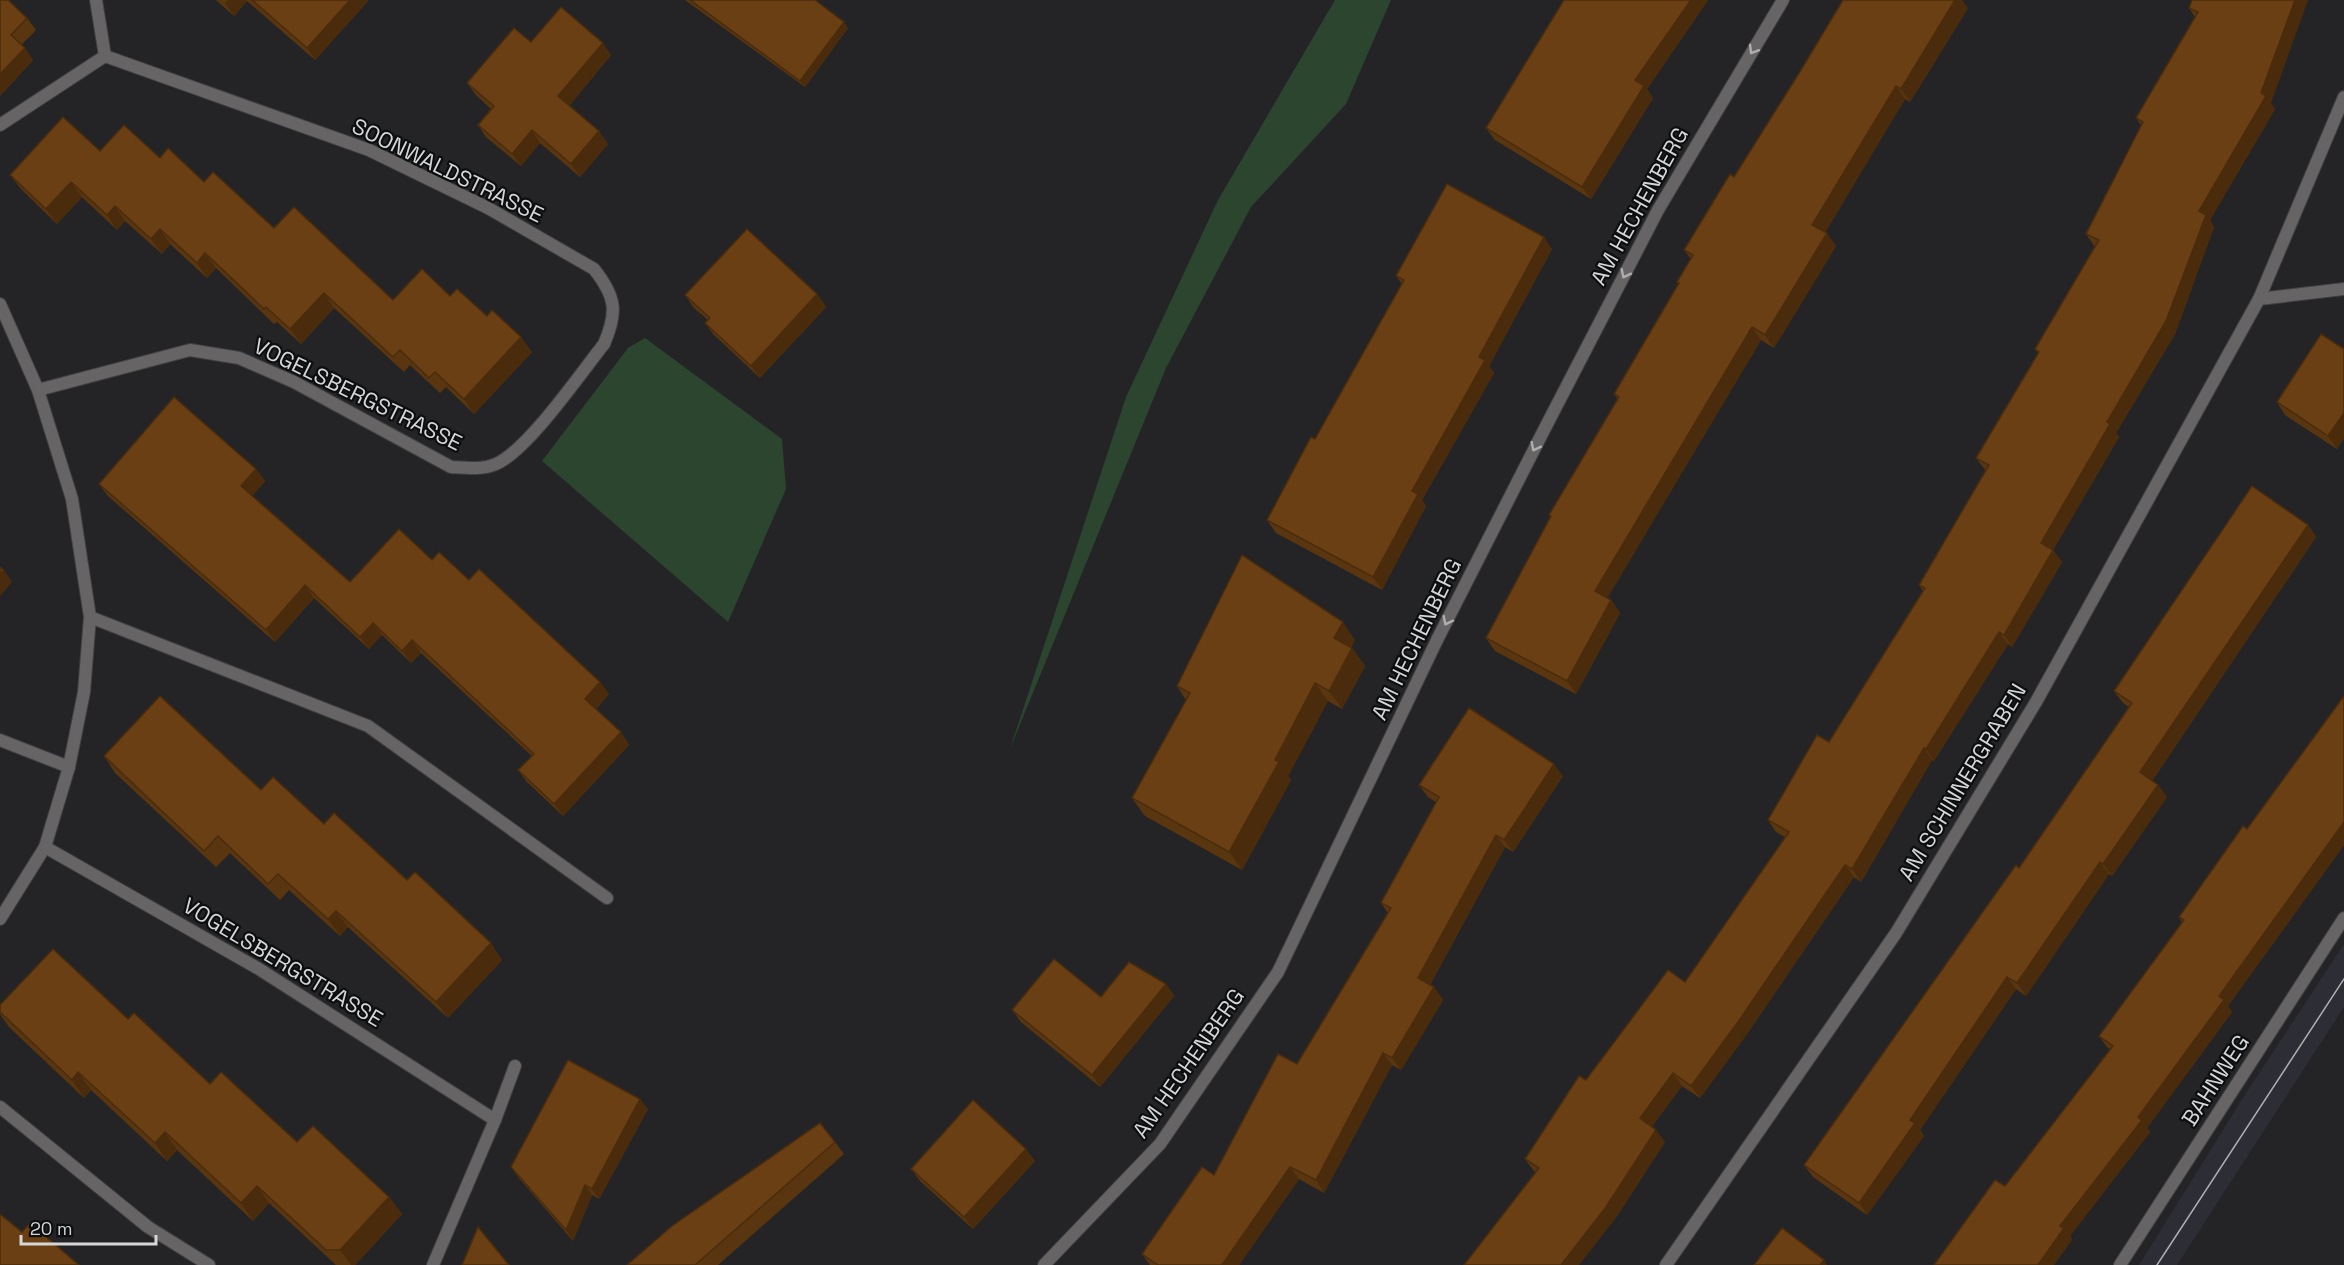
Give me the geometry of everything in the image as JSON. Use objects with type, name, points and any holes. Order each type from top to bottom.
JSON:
[{"type":"street","points":[[0,125],[105,56],[96,0]]},
{"type":"street","name":"AM HECHENBERG","points":[[1044,1265],[1160,1144],[1278,972],[1437,640],[1658,210],[1783,0]]},
{"type":"street","name":"SOONWALDSTRASSE","points":[[105,56],[369,150],[488,208],[594,269],[606,284],[614,304]]},
{"type":"street","name":"AM SCHINNERGRABEN","points":[[1666,1265],[1896,933],[2040,695],[2259,299],[2344,97]]},
{"type":"street","points":[[2259,299],[2344,289]]},
{"type":"street","points":[[0,304],[38,390],[72,499],[90,617],[84,692],[69,767],[45,847],[0,919]]},
{"type":"street","name":"VOGELSBERGSTRASSE","points":[[38,390],[190,350],[239,358],[294,381],[451,467],[477,469],[495,464],[517,452],[604,344],[613,324],[614,304]]},
{"type":"street","points":[[90,617],[368,726],[607,898]]},
{"type":"street","points":[[0,740],[69,767]]},
{"type":"street","name":"VOGELSBERGSTRASSE","points":[[45,847],[259,969],[495,1120]]},
{"type":"street","name":"BAHNWEG","points":[[2121,1265],[2344,918]]},
{"type":"street","points":[[433,1265],[495,1120],[515,1066]]},
{"type":"street","points":[[0,1107],[148,1227],[209,1265]]},
{"type":"shaded area","points":[[2344,944],[2344,1007],[2177,1265],[2139,1265],[2246,1093]]},
{"type":"green space","points":[[1335,0],[1391,0],[1346,104],[1251,207],[1166,368],[1010,749],[1126,397],[1218,200]]},
{"type":"green space","points":[[645,338],[782,439],[786,489],[728,622],[542,461],[628,348]]},
{"type":"building","points":[[0,0],[8,0],[27,18],[11,35],[25,48],[0,74]]},
{"type":"building","points":[[252,0],[350,0],[307,48]]},
{"type":"building","points":[[690,0],[815,0],[844,22],[800,81]]},
{"type":"building","points":[[1564,0],[1691,0],[1635,80],[1644,86],[1582,187],[1486,128]]},
{"type":"building","points":[[1843,0],[1955,0],[1901,89],[1896,86],[1812,225],[1827,233],[1765,335],[1752,327],[1595,591],[1611,600],[1567,681],[1486,638],[1551,516],[1549,515],[1619,397],[1614,394],[1679,283],[1677,282],[1693,255],[1684,250],[1730,174],[1734,177]]},
{"type":"building","points":[[2192,0],[2295,0],[2261,93],[2266,96],[2199,211],[2206,215],[2166,321],[2107,422],[2110,424],[2041,543],[2053,550],[2004,635],[1999,632],[1926,749],[1924,748],[1852,869],[1845,865],[1738,1022],[1691,1086],[1673,1073],[1640,1118],[1656,1130],[1606,1207],[1561,1265],[1464,1265],[1539,1168],[1525,1159],[1579,1076],[1586,1080],[1668,970],[1685,982],[1789,832],[1768,820],[1817,735],[1829,742],[1925,588],[1919,585],[1989,465],[1976,458],[2039,352],[2035,349],[2099,240],[2086,234],[2143,122],[2136,118],[2198,12],[2189,8]]},
{"type":"building","points":[[561,7],[603,43],[558,96],[599,131],[571,164],[532,130],[512,154],[478,125],[494,106],[467,83],[514,28],[531,42]]},
{"type":"building","points":[[63,117],[100,151],[124,125],[160,158],[168,148],[204,182],[213,172],[274,228],[294,207],[393,300],[422,269],[450,296],[457,289],[487,316],[492,310],[521,337],[464,399],[435,372],[429,378],[400,350],[393,357],[324,293],[290,329],[266,307],[264,309],[205,253],[197,263],[160,229],[151,239],[115,206],[107,215],[71,182],[46,209],[10,175]]},
{"type":"building","points":[[1447,184],[1544,237],[1479,357],[1485,360],[1412,491],[1418,494],[1373,577],[1267,520],[1311,437],[1315,439],[1404,280],[1396,276]]},
{"type":"building","points":[[747,229],[817,294],[751,366],[705,323],[710,318],[685,295]]},
{"type":"building","points":[[2321,334],[2344,349],[2344,413],[2328,436],[2277,402]]},
{"type":"building","points":[[174,397],[256,469],[241,486],[350,582],[399,529],[432,560],[439,552],[469,580],[479,569],[600,682],[585,699],[621,732],[554,804],[518,770],[534,754],[412,640],[402,651],[373,623],[360,637],[305,585],[266,630],[99,484]]},
{"type":"building","points":[[2252,486],[2308,525],[2140,772],[2158,785],[2103,864],[2100,862],[2017,983],[2007,977],[1910,1120],[1915,1123],[1859,1203],[1804,1165],[2016,865],[2019,868],[2132,703],[2114,691]]},
{"type":"building","points":[[1242,555],[1343,622],[1334,638],[1352,648],[1329,691],[1315,683],[1275,760],[1279,762],[1229,852],[1132,798],[1190,693],[1177,686]]},
{"type":"building","points":[[160,696],[261,790],[273,777],[324,824],[334,813],[407,880],[415,872],[491,943],[436,1002],[336,911],[328,919],[278,874],[268,884],[218,836],[204,851],[104,756]]},
{"type":"building","points":[[2344,696],[2344,822],[2219,996],[2224,1000],[2138,1117],[2142,1120],[2060,1226],[2064,1228],[2038,1265],[1934,1265],[1995,1180],[2005,1186],[2113,1046],[2099,1036],[2184,920],[2179,917],[2243,826],[2247,829]]},
{"type":"building","points":[[1469,708],[1554,764],[1504,840],[1496,835],[1418,978],[1434,987],[1392,1058],[1383,1053],[1316,1180],[1290,1167],[1222,1265],[1158,1265],[1142,1254],[1202,1167],[1214,1175],[1278,1054],[1297,1064],[1391,908],[1381,903],[1439,797],[1419,785]]},
{"type":"building","points":[[53,949],[128,1019],[134,1013],[210,1084],[221,1072],[297,1142],[313,1126],[389,1197],[340,1250],[326,1250],[257,1186],[241,1203],[165,1132],[155,1143],[78,1072],[72,1080],[0,1012],[0,1005]]},
{"type":"building","points":[[1054,959],[1101,997],[1129,962],[1166,984],[1092,1075],[1012,1010]]},
{"type":"building","points":[[568,1060],[640,1099],[592,1189],[585,1185],[566,1230],[511,1167]]},
{"type":"building","points":[[973,1100],[1026,1149],[964,1217],[911,1169]]},
{"type":"building","points":[[820,1123],[835,1142],[695,1265],[627,1265],[672,1226]]},
{"type":"building","points":[[0,1214],[22,1232],[30,1223],[79,1265],[0,1265]]},
{"type":"building","points":[[478,1227],[509,1265],[462,1265]]},
{"type":"building","points":[[1782,1228],[1824,1260],[1820,1265],[1754,1265]]},
{"type":"tram line","points":[[2157,1265],[2344,979]]}]
